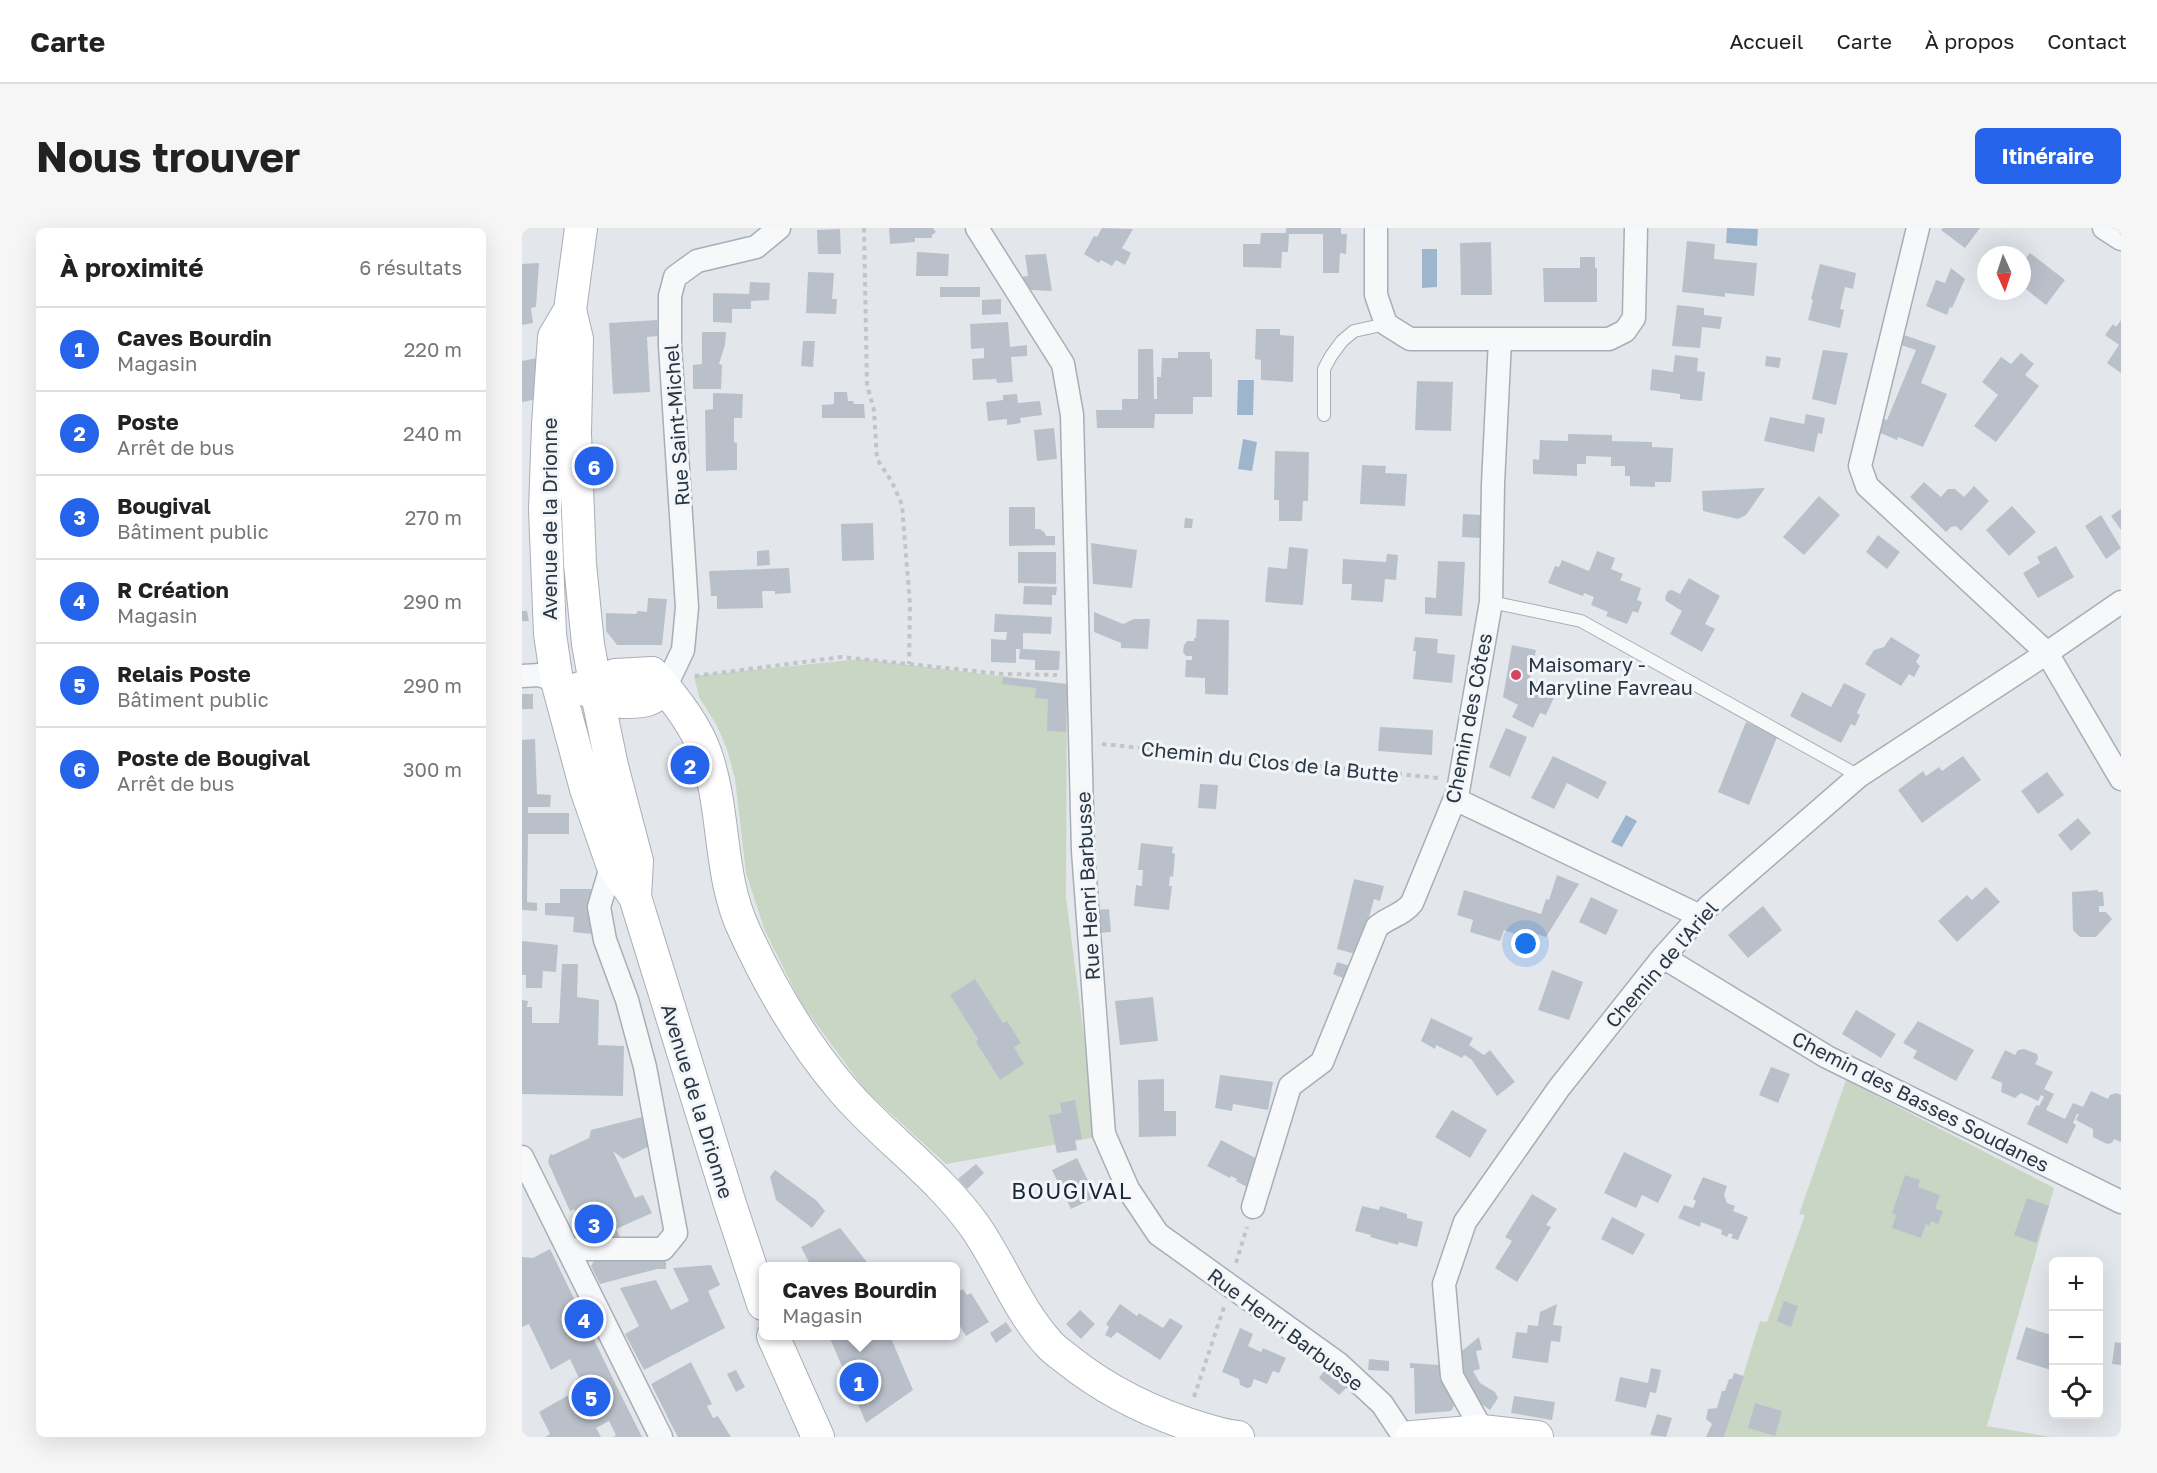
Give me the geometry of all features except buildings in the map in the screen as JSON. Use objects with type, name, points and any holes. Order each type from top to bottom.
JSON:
[{"type":"main road","name":"Avenue de la Drionne","points":[[580,228],[570,310],[577,339],[574,434],[579,564],[597,694],[612,766],[637,861],[635,897]]},
{"type":"main road","name":"Avenue de la Drionne","points":[[570,310],[554,337],[547,457],[546,562],[550,634],[557,681],[586,789],[612,864],[635,897],[729,1204],[759,1292]]},
{"type":"main road","points":[[557,681],[622,702],[652,700],[680,682],[691,724],[705,750],[712,776],[725,862],[742,927],[770,985],[808,1044],[843,1090],[939,1184],[976,1228],[1015,1297],[1049,1345],[1091,1378],[1135,1403],[1186,1424],[1238,1437]]},
{"type":"main road","points":[[775,1340],[818,1437]]},
{"type":"main road","points":[[1412,1437],[1484,1434],[1537,1437]]},
{"type":"street","name":"Rue Saint-Michel","points":[[680,682],[687,607],[670,346],[670,296],[675,276],[697,261],[756,247],[779,228]]},
{"type":"street","name":"Rue Henri Barbusse","points":[[977,228],[1063,364],[1072,415],[1083,851],[1104,1134],[1128,1189],[1158,1234],[1339,1364],[1382,1404],[1404,1437]]},
{"type":"street","points":[[1376,228],[1376,295],[1386,324],[1410,339],[1500,340],[1609,339],[1625,331],[1634,318],[1636,228]]},
{"type":"street","points":[[1918,228],[1860,466],[1867,486],[2048,653],[2121,779]]},
{"type":"street","points":[[2104,228],[2121,239]]},
{"type":"street","name":"Chemin des Côtes","points":[[1253,1207],[1290,1086],[1322,1062],[1377,927],[1386,919],[1407,910],[1412,903],[1457,791],[1491,602],[1493,484],[1500,340]]},
{"type":"street","name":"Chemin de l'Ariel","points":[[1484,1434],[1452,1376],[1444,1284],[1465,1222],[1558,1088],[1663,957],[1700,916],[1859,776],[2048,653],[2121,602]]},
{"type":"street","points":[[522,676],[539,675],[557,681]]},
{"type":"street","points":[[1457,791],[1700,916]]},
{"type":"street","points":[[568,1249],[663,1250],[676,1233],[645,1067],[627,1000],[605,940],[598,907],[612,864]]},
{"type":"street","name":"Chemin des Basses Soudanes","points":[[1663,957],[1827,1057],[2121,1202]]},
{"type":"street","points":[[522,1157],[662,1437]]},
{"type":"lane","points":[[1324,416],[1324,369],[1331,356],[1354,331],[1386,324]]},
{"type":"lane","points":[[1491,602],[1581,621],[1859,776]]},
{"type":"path","points":[[864,228],[867,385],[874,410],[877,459],[892,482],[902,505],[910,605],[909,663]]},
{"type":"path","points":[[680,682],[842,657],[1003,674],[1079,675]]},
{"type":"path","name":"Chemin du Clos de la Butte","points":[[1080,742],[1442,778],[1457,791]]},
{"type":"path","points":[[1186,1424],[1253,1207]]},
{"type":"green space","points":[[860,659],[1067,684],[1066,897],[1097,1137],[946,1164],[865,1090],[801,1003],[765,931],[746,873],[735,779],[727,749],[717,726],[699,697],[694,676]]},
{"type":"green space","points":[[1846,1080],[2054,1188],[1987,1426],[2051,1437],[1724,1437],[1760,1321],[1767,1322],[1805,1215],[1799,1214]]},
{"type":"water","points":[[1727,228],[1758,229],[1757,246],[1726,243]]},
{"type":"water","points":[[1422,249],[1437,249],[1437,287],[1422,288]]},
{"type":"water","points":[[1238,380],[1254,380],[1253,415],[1237,415]]},
{"type":"water","points":[[1243,439],[1257,442],[1252,471],[1238,469]]},
{"type":"water","points":[[1626,815],[1637,821],[1622,847],[1611,842]]},
{"type":"place","name":"Poste de Bougival","points":[[594,466]]},
{"type":"place","name":"Maisomary - Maryline Favreau","points":[[1516,675]]},
{"type":"place","name":"Poste","points":[[690,765]]},
{"type":"place","name":"Bougival","points":[[594,1224]]},
{"type":"place","name":"R Création","points":[[584,1319]]},
{"type":"place","name":"Caves Bourdin","points":[[859,1382]]},
{"type":"place","name":"Relais Poste","points":[[591,1397]]},
{"type":"district","name":"BOUGIVAL","points":[[1072,1190]]}]
